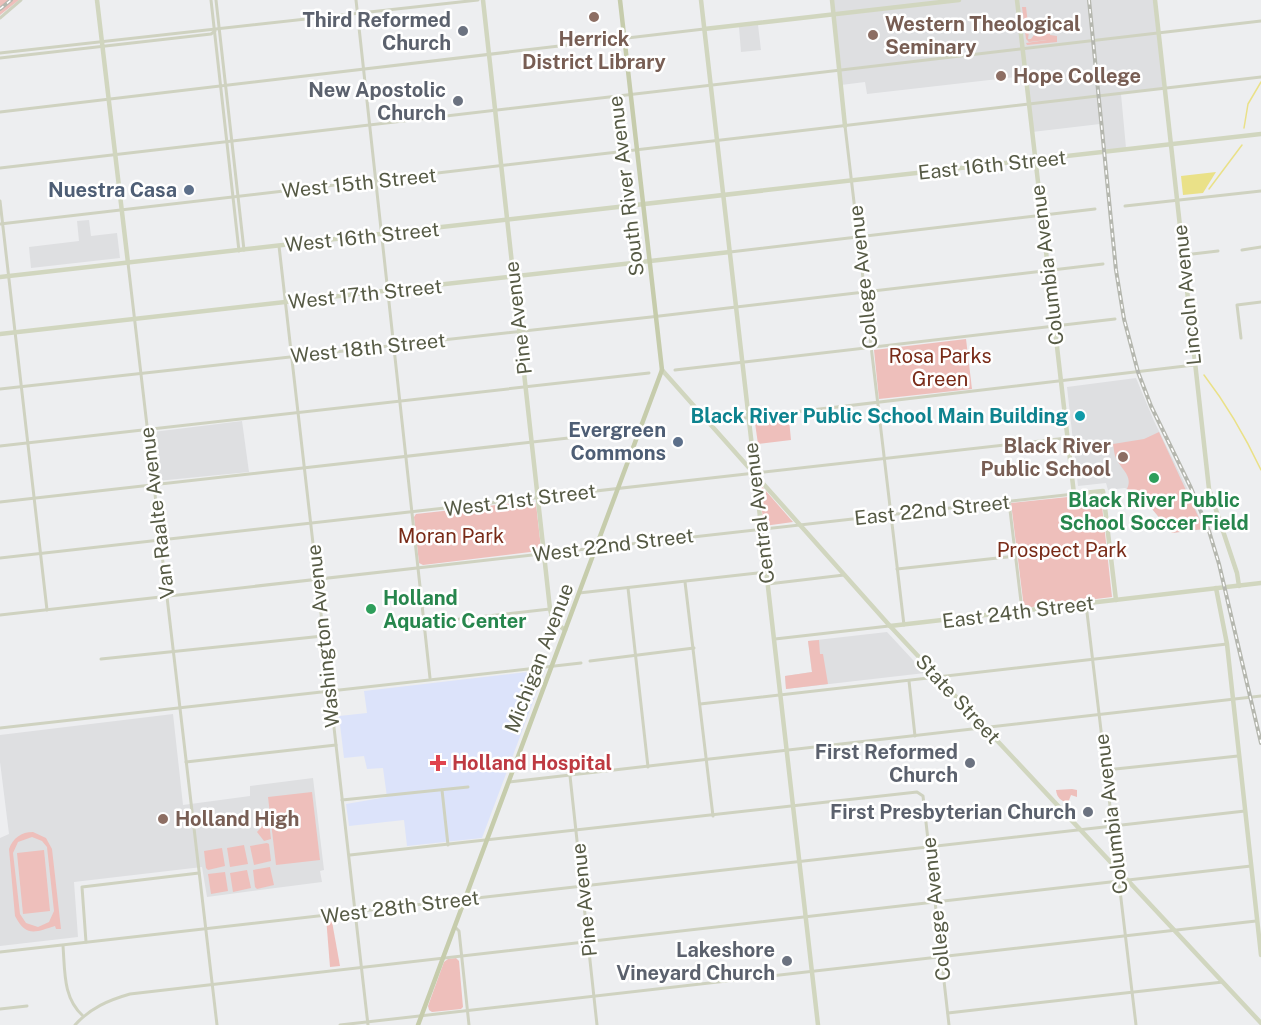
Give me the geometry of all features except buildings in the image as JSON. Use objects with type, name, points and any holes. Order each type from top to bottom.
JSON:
[{"type":"main road","name":"South River Avenue","points":[[620,0],[662,370]]},
{"type":"main road","name":"Michigan Avenue","points":[[418,1025],[662,370]]},
{"type":"street","points":[[0,18],[21,0]]},
{"type":"street","name":"Van Raalte Avenue","points":[[97,0],[217,1025]]},
{"type":"street","points":[[211,0],[242,250]]},
{"type":"street","points":[[216,0],[242,250]]},
{"type":"street","points":[[356,0],[430,678]]},
{"type":"street","points":[[0,53],[211,34],[215,30],[481,0]]},
{"type":"street","name":"Pine Avenue","points":[[481,0],[514,277],[549,609]]},
{"type":"street","name":"Central Avenue","points":[[701,0],[818,1025]]},
{"type":"street","name":"College Avenue","points":[[832,0],[903,625]]},
{"type":"street","points":[[0,112],[958,0]]},
{"type":"street","name":"Columbia Avenue","points":[[1017,0],[1074,494]]},
{"type":"street","name":"Lincoln Avenue","points":[[1155,0],[1209,489],[1237,573],[1239,586]]},
{"type":"street","points":[[0,168],[1261,21]]},
{"type":"street","points":[[0,58],[102,44]]},
{"type":"street","name":"West 15th Street","points":[[1,224],[1261,77]]},
{"type":"street","name":"East 16th Street","points":[[724,196],[1261,134]]},
{"type":"street","points":[[1125,207],[1261,191]]},
{"type":"street","name":"West 16th Street","points":[[0,277],[724,196]]},
{"type":"street","points":[[0,201],[47,610]]},
{"type":"street","points":[[730,252],[1095,209]]},
{"type":"street","name":"Washington Avenue","points":[[279,246],[368,1023]]},
{"type":"street","points":[[1242,250],[1261,247]]},
{"type":"street","points":[[1183,255],[1218,251]]},
{"type":"street","name":"West 17th Street","points":[[0,334],[730,252]]},
{"type":"street","name":"West 18th Street","points":[[0,389],[520,332],[1103,264]]},
{"type":"street","points":[[1241,338],[1238,305],[1261,302]]},
{"type":"street","points":[[675,370],[1115,319]]},
{"type":"street","points":[[709,423],[1194,365]]},
{"type":"street","name":"State Street","points":[[662,370],[890,626],[1261,1023]]},
{"type":"street","points":[[0,446],[649,373]]},
{"type":"street","points":[[0,502],[640,430]]},
{"type":"street","name":"West 21st Street","points":[[0,558],[1067,438]]},
{"type":"street","name":"East 22nd Street","points":[[761,528],[1103,491],[1116,600]]},
{"type":"street","points":[[1009,502],[1022,612]]},
{"type":"street","name":"West 22nd Street","points":[[0,615],[761,528]]},
{"type":"street","points":[[897,569],[1016,556]]},
{"type":"street","points":[[579,593],[767,572]]},
{"type":"street","points":[[768,584],[844,575]]},
{"type":"street","points":[[686,582],[713,816]]},
{"type":"street","name":"East 24th Street","points":[[775,639],[1261,583]]},
{"type":"street","points":[[628,588],[648,767]]},
{"type":"street","points":[[1216,588],[1227,644],[1234,700],[1261,955]]},
{"type":"street","name":"Columbia Avenue","points":[[1086,604],[1136,1025]]},
{"type":"street","points":[[424,623],[549,609],[553,621],[565,630]]},
{"type":"street","points":[[101,659],[323,636]]},
{"type":"street","points":[[700,704],[1227,644]]},
{"type":"street","points":[[590,662],[694,648]]},
{"type":"street","points":[[0,728],[430,678],[581,663]]},
{"type":"street","points":[[909,680],[915,736]]},
{"type":"street","points":[[509,782],[1261,696]]},
{"type":"street","points":[[186,762],[336,745]]},
{"type":"street","points":[[1106,770],[1239,756]]},
{"type":"street","name":"Pine Avenue","points":[[570,776],[597,1025]]},
{"type":"street","points":[[342,800],[468,787]]},
{"type":"street","points":[[442,790],[448,845]]},
{"type":"street","name":"College Avenue","points":[[794,806],[921,793],[949,1025]]},
{"type":"street","points":[[350,855],[794,806]]},
{"type":"street","name":"West 28th Street","points":[[0,952],[1245,811]]},
{"type":"street","points":[[75,1025],[83,1016],[104,1003],[130,994],[1128,882],[1251,866]]},
{"type":"street","points":[[86,942],[82,887],[199,873]]},
{"type":"street","points":[[340,1025],[1257,921]]},
{"type":"street","points":[[455,927],[459,931],[469,1025]]},
{"type":"street","points":[[63,945],[69,998],[74,1008],[83,1016]]},
{"type":"street","points":[[948,1013],[1223,982]]},
{"type":"street","points":[[0,1009],[27,1006]]},
{"type":"shaded area","name":"Hope College","points":[[832,0],[1154,0],[1163,89],[1121,94],[1126,148],[1103,151],[1100,124],[1032,132],[1025,76],[867,94],[865,82],[841,85]]},
{"type":"shaded area","points":[[758,25],[761,50],[741,52],[739,27]]},
{"type":"shaded area","points":[[1216,172],[1203,193],[1183,195],[1181,176]]},
{"type":"shaded area","points":[[89,220],[91,236],[117,233],[120,258],[31,268],[29,247],[79,241],[77,221]]},
{"type":"shaded area","name":"Black River Public School","points":[[1136,378],[1204,529],[1172,533],[1143,498],[1125,488],[1108,490],[1106,483],[1078,486],[1067,387]]},
{"type":"shaded area","points":[[242,421],[249,472],[157,481],[151,437],[153,432]]},
{"type":"shaded area","points":[[887,632],[925,673],[786,689],[785,676],[812,672],[808,641]]},
{"type":"shaded area","name":"Holland Hospital","points":[[545,670],[482,838],[407,846],[404,820],[349,826],[346,804],[387,797],[383,768],[367,769],[364,756],[344,758],[339,716],[367,713],[364,691]]},
{"type":"shaded area","name":"Holland High","points":[[173,714],[183,805],[250,796],[250,786],[313,778],[324,870],[320,871],[322,882],[207,897],[202,867],[74,882],[78,937],[0,946],[0,838],[9,834],[0,762],[0,735]]},
{"type":"green space","points":[[0,0],[19,0],[0,15]]},
{"type":"green space","points":[[1022,7],[1026,7],[1028,39],[1034,35],[1050,33],[1050,35],[1057,36],[1057,42],[1027,45],[1026,43],[1047,40],[1029,42],[1026,39]]},
{"type":"green space","name":"Rosa Parks Green","points":[[966,339],[972,389],[879,399],[874,350]]},
{"type":"green space","points":[[789,419],[791,440],[758,444],[755,423]]},
{"type":"green space","name":"Black River Public School Soccer Field","points":[[1159,432],[1204,529],[1172,533],[1143,498],[1127,489],[1129,480],[1116,458],[1113,444],[1144,439]]},
{"type":"green space","points":[[758,482],[793,522],[764,526]]},
{"type":"green space","name":"Prospect Park","points":[[1096,494],[1101,497],[1112,597],[1024,608],[1011,503]]},
{"type":"green space","name":"Moran Park","points":[[533,501],[536,504],[541,548],[538,551],[423,565],[419,563],[414,517],[416,514]]},
{"type":"green space","points":[[819,640],[820,654],[823,654],[828,684],[786,689],[785,676],[812,672],[808,641]]},
{"type":"green space","points":[[1056,790],[1077,790],[1077,797],[1071,795],[1068,803],[1057,795]]},
{"type":"green space","points":[[312,792],[320,860],[276,865],[268,797]]},
{"type":"green space","points":[[269,822],[271,839],[264,841],[257,832]]},
{"type":"green space","points":[[33,832],[46,838],[52,849],[61,929],[56,929],[55,926],[33,932],[28,931],[15,916],[9,849],[18,836]],"holes":[[[32,837],[42,841],[47,847],[54,911],[49,922],[38,927],[26,923],[20,914],[13,853],[18,842]]]},
{"type":"green space","points":[[267,843],[271,861],[254,865],[250,846]]},
{"type":"green space","points":[[244,845],[248,864],[230,867],[227,848]]},
{"type":"green space","points":[[222,848],[225,866],[208,870],[204,851]]},
{"type":"green space","points":[[44,850],[50,911],[23,914],[17,853]]},
{"type":"green space","points":[[270,867],[274,885],[257,889],[253,870]]},
{"type":"green space","points":[[247,870],[251,888],[233,892],[230,873]]},
{"type":"green space","points":[[225,872],[228,891],[211,894],[208,874]]},
{"type":"green space","points":[[331,916],[340,966],[330,967],[326,917]]},
{"type":"green space","points":[[456,958],[459,961],[463,1007],[432,1012],[428,1006],[444,962]]},
{"type":"waterway","points":[[1244,128],[1248,104],[1261,82]]},
{"type":"waterway","points":[[1209,189],[1242,145]]},
{"type":"waterway","points":[[1204,375],[1235,421],[1261,470]]},
{"type":"railway","points":[[0,9],[11,0]]},
{"type":"railway","points":[[1089,0],[1116,270],[1124,319],[1138,372],[1151,406],[1209,531],[1219,564],[1261,743]]},
{"type":"place","name":"Herrick District Library","points":[[594,17]]},
{"type":"place","name":"Third Reformed Church","points":[[463,31]]},
{"type":"place","name":"Western Theological Seminary","points":[[873,35]]},
{"type":"place","name":"Hope College","points":[[1001,76]]},
{"type":"place","name":"New Apostolic Church","points":[[458,101]]},
{"type":"place","name":"Nuestra Casa","points":[[189,190]]},
{"type":"place","name":"Black River Public School Main Building","points":[[1080,416]]},
{"type":"place","name":"Evergreen Commons","points":[[678,442]]},
{"type":"place","name":"Black River Public School","points":[[1123,457]]},
{"type":"place","name":"Black River Public School Soccer Field","points":[[1154,478]]},
{"type":"place","name":"Holland Aquatic Center","points":[[371,609]]},
{"type":"place","name":"Holland Hospital","points":[[438,763]]},
{"type":"place","name":"First Reformed Church","points":[[970,763]]},
{"type":"place","name":"First Presbyterian Church","points":[[1088,812]]},
{"type":"place","name":"Holland High","points":[[163,819]]},
{"type":"place","name":"Lakeshore Vineyard Church","points":[[787,961]]}]
